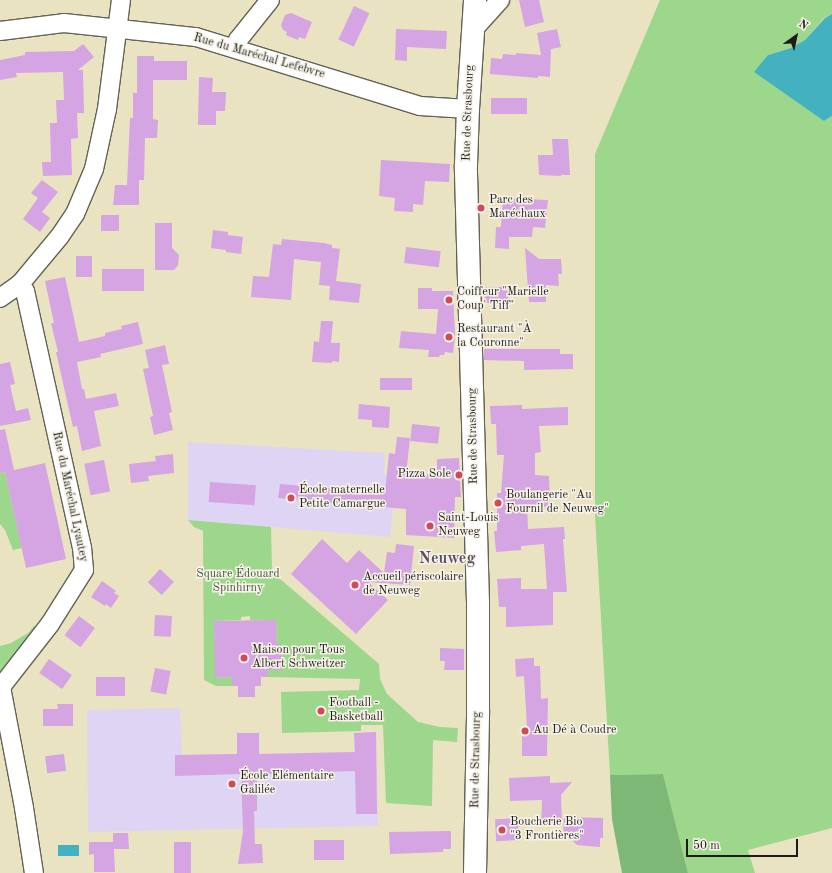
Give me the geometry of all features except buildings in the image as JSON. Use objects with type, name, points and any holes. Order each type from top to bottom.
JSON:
[{"type":"main road","name":"Rue de Strasbourg","points":[[475,0],[472,31],[466,165],[478,610],[475,873]]},
{"type":"street","points":[[0,298],[20,284],[60,236],[75,214],[94,169],[107,108],[121,0]]},
{"type":"street","points":[[235,48],[238,40],[270,0]]},
{"type":"street","points":[[472,31],[500,0]]},
{"type":"street","name":"Rue du Maréchal Lefebvre","points":[[0,31],[64,23],[196,37],[420,106],[468,109]]},
{"type":"street","name":"Rue du Maréchal Lyautey","points":[[0,687],[7,681],[50,624],[84,570],[82,548],[25,291],[20,284]]},
{"type":"street","points":[[0,687],[24,808],[34,873]]},
{"type":"shaded area","name":"École maternelle Petite Camargue","points":[[188,442],[385,453],[384,474],[396,477],[390,537],[188,520]]},
{"type":"shaded area","name":"École Elémentaire Galilée","points":[[180,708],[182,755],[237,754],[237,733],[259,733],[260,754],[354,752],[354,733],[376,732],[378,826],[88,832],[87,710]]},
{"type":"green space","points":[[660,0],[832,0],[832,14],[824,18],[805,40],[791,48],[768,55],[824,121],[832,116],[832,828],[748,850],[755,873],[688,873],[663,774],[610,775],[595,515],[595,154]]},
{"type":"green space","points":[[5,472],[22,548],[13,550],[5,530],[0,524],[0,473]]},
{"type":"green space","name":"Square Édouard Spinhirny","points":[[188,520],[271,527],[272,572],[379,664],[380,679],[387,694],[418,722],[440,727],[458,728],[457,742],[433,740],[432,806],[386,803],[383,725],[361,725],[361,731],[282,733],[281,692],[359,690],[360,679],[268,677],[268,670],[282,669],[281,645],[277,645],[276,620],[250,620],[250,616],[241,617],[241,620],[214,621],[216,678],[232,677],[232,686],[216,686],[204,680],[203,531],[194,527]]},
{"type":"green space","points":[[34,626],[37,627],[3,673],[0,672],[0,646],[11,643],[28,633]]},
{"type":"green space","points":[[663,774],[688,873],[622,873],[612,819],[610,775]]},
{"type":"water","points":[[832,14],[832,116],[824,121],[754,72],[768,55],[791,48],[805,40],[825,18]]},
{"type":"water","points":[[58,845],[79,845],[79,856],[58,856]]},
{"type":"place","name":"Parc des Maréchaux","points":[[481,208]]},
{"type":"place","name":"Coiffeur \"Marielle Coup' Tiff\"","points":[[449,300]]},
{"type":"place","name":"Restaurant \"À la Couronne\"","points":[[449,337]]},
{"type":"place","name":"Pizza Sole","points":[[459,475]]},
{"type":"place","name":"École maternelle Petite Camargue","points":[[291,498]]},
{"type":"place","name":"Boulangerie \"Au Fournil de Neuweg\"","points":[[498,503]]},
{"type":"place","name":"Saint-Louis Neuweg","points":[[430,526]]},
{"type":"place","name":"Accueil périscolaire de Neuweg","points":[[355,585]]},
{"type":"place","name":"Maison pour Tous Albert Schweitzer","points":[[244,658]]},
{"type":"place","name":"Football - Basketball","points":[[321,711]]},
{"type":"place","name":"Au Dé à Coudre","points":[[525,731]]},
{"type":"place","name":"École Elémentaire Galilée","points":[[232,784]]},
{"type":"place","name":"Boucherie Bio \"3 Frontières\"","points":[[502,830]]},
{"type":"district","name":"Neuweg","points":[[447,559]]}]
